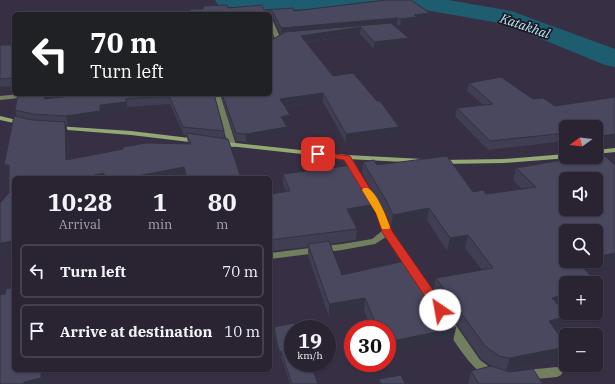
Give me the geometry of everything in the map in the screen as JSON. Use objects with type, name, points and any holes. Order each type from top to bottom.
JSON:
[{"type":"street","points":[[272,25],[277,41],[285,37]]},
{"type":"street","points":[[0,98],[20,96]]},
{"type":"street","points":[[218,96],[232,145]]},
{"type":"street","points":[[0,118],[28,124]]},
{"type":"street","points":[[50,127],[131,133],[347,157],[442,162],[504,161],[559,157]]},
{"type":"street","points":[[603,151],[615,150]]},
{"type":"street","points":[[347,157],[380,213],[387,232],[419,278]]},
{"type":"street","points":[[272,256],[342,247],[375,241],[387,232]]},
{"type":"street","points":[[444,316],[476,363],[491,374],[498,376]]},
{"type":"street","points":[[513,377],[557,372]]},
{"type":"building","points":[[386,0],[411,0],[430,13],[414,15],[417,17],[401,19],[397,18],[281,28],[273,12],[269,10],[268,12],[190,12],[190,9],[203,9],[204,6],[227,5],[228,8],[262,5],[264,10],[293,8],[294,11]]},
{"type":"building","points":[[391,23],[409,38],[374,42],[361,27],[301,36],[333,76],[353,73],[377,101],[380,101],[399,127],[346,134],[323,93],[280,99],[290,115],[281,117],[287,127],[246,134],[236,133],[223,96],[272,96],[272,40],[285,32]]},
{"type":"building","points":[[0,45],[12,45],[12,78],[0,79]]},
{"type":"building","points":[[501,77],[533,99],[543,98],[555,106],[615,97],[615,134],[603,136],[603,120],[559,120],[559,134],[490,141],[457,108],[493,104],[469,83]]},
{"type":"building","points":[[18,96],[45,96],[44,99],[70,96],[169,96],[126,99],[126,102],[100,105],[100,111],[66,116],[33,114],[15,110]]},
{"type":"building","points":[[169,96],[215,96],[224,131],[183,127]]},
{"type":"building","points":[[14,116],[32,120],[65,122],[66,160],[146,143],[191,144],[186,133],[228,139],[240,176],[186,176],[184,167],[137,176],[104,176],[104,173],[90,176],[12,176],[12,241],[0,243],[0,203],[9,193],[9,165],[4,165]]},
{"type":"building","points":[[603,155],[615,165],[615,253],[603,256],[603,224],[559,224],[559,268],[583,268],[591,276],[559,276],[559,296],[552,298],[559,306],[559,318],[549,321],[559,335],[559,348],[510,358],[499,356],[485,346],[436,278],[493,268],[468,235],[450,238],[429,208],[393,215],[386,200],[363,162],[374,160],[377,165],[447,156],[473,192],[483,190],[486,194],[536,187],[516,168],[559,161],[559,164],[603,164]]},
{"type":"building","points":[[353,165],[376,204],[347,209],[357,229],[272,240],[272,194],[290,191],[283,174]]},
{"type":"building","points":[[329,241],[342,275],[409,260],[456,328],[396,340],[396,320],[374,320],[365,298],[329,304],[308,244]]},
{"type":"building","points":[[12,288],[12,372],[41,372],[41,378],[24,382],[24,384],[0,384],[0,295],[5,294],[6,289]]},
{"type":"building","points":[[284,325],[284,360],[281,351],[279,351],[274,327]]},
{"type":"building","points":[[491,366],[510,372],[533,369],[543,384],[479,384],[471,371]]},
{"type":"building","points":[[288,372],[313,372],[318,384],[292,384]]},
{"type":"building","points":[[401,375],[405,384],[381,384],[379,379]]},
{"type":"waterway","name":"Katakhal","points":[[226,0],[250,4],[384,0]]},
{"type":"waterway","name":"Katakhal","points":[[408,0],[511,18],[615,59]]},
{"type":"slow traffic","points":[[367,190],[380,213],[385,227]]},
{"type":"route","points":[[318,154],[347,157],[380,213],[387,232],[440,310]]}]
